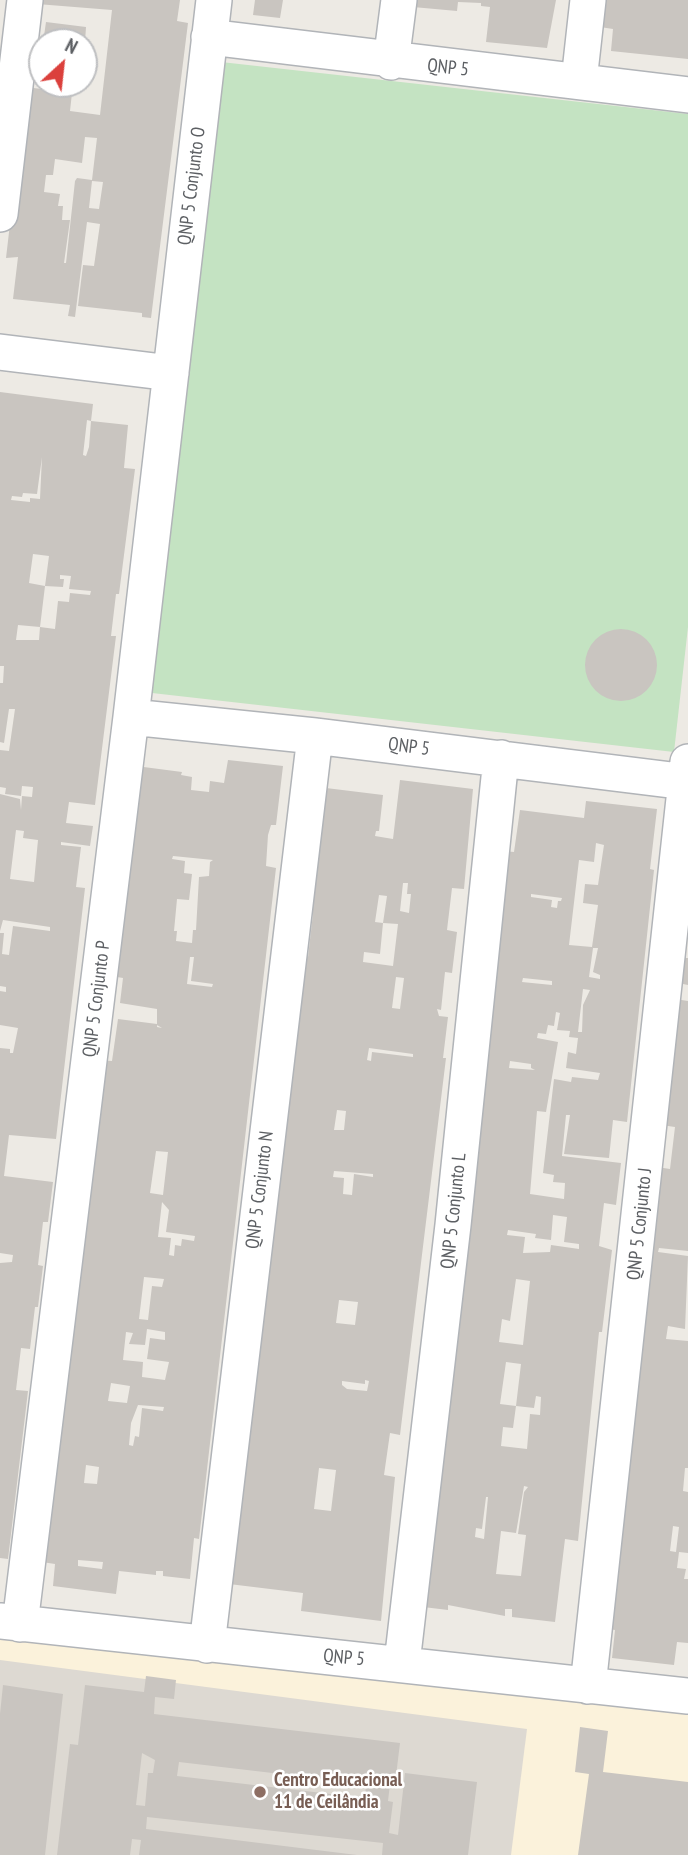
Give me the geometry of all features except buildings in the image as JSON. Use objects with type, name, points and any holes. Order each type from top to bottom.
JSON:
[{"type":"street","points":[[0,214],[25,0]]},
{"type":"street","name":"QNP 5 Conjunto O","points":[[171,373],[214,0]]},
{"type":"street","points":[[391,62],[398,0]]},
{"type":"street","points":[[579,81],[588,0]]},
{"type":"street","name":"QNP 5","points":[[209,37],[391,62],[688,95]]},
{"type":"street","points":[[0,352],[171,373]]},
{"type":"street","name":"QNP 5 Conjunto P","points":[[10,1623],[131,717],[171,373]]},
{"type":"street","name":"QNP 5","points":[[131,717],[501,758],[687,772]]},
{"type":"street","name":"QNP 5 Conjunto N","points":[[207,1645],[315,736]]},
{"type":"street","name":"QNP 5 Conjunto L","points":[[402,1663],[453,1225],[501,758]]},
{"type":"street","name":"QNP 5 Conjunto J","points":[[589,1686],[687,772]]},
{"type":"street","name":"QNP 5","points":[[10,1623],[402,1663],[688,1696]]},
{"type":"shaded area","name":"Centro Educacional 11 de Ceilândia","points":[[0,1630],[688,1711],[688,1855],[0,1855]]},
{"type":"shaded area","name":"Centro Educacional 11 de Ceilândia","points":[[0,1660],[527,1729],[511,1855],[0,1855]]},
{"type":"green space","points":[[221,62],[688,114],[688,627],[674,752],[152,693]]},
{"type":"place","name":"Centro Educacional 11 de Ceilândia","points":[[260,1792]]}]
